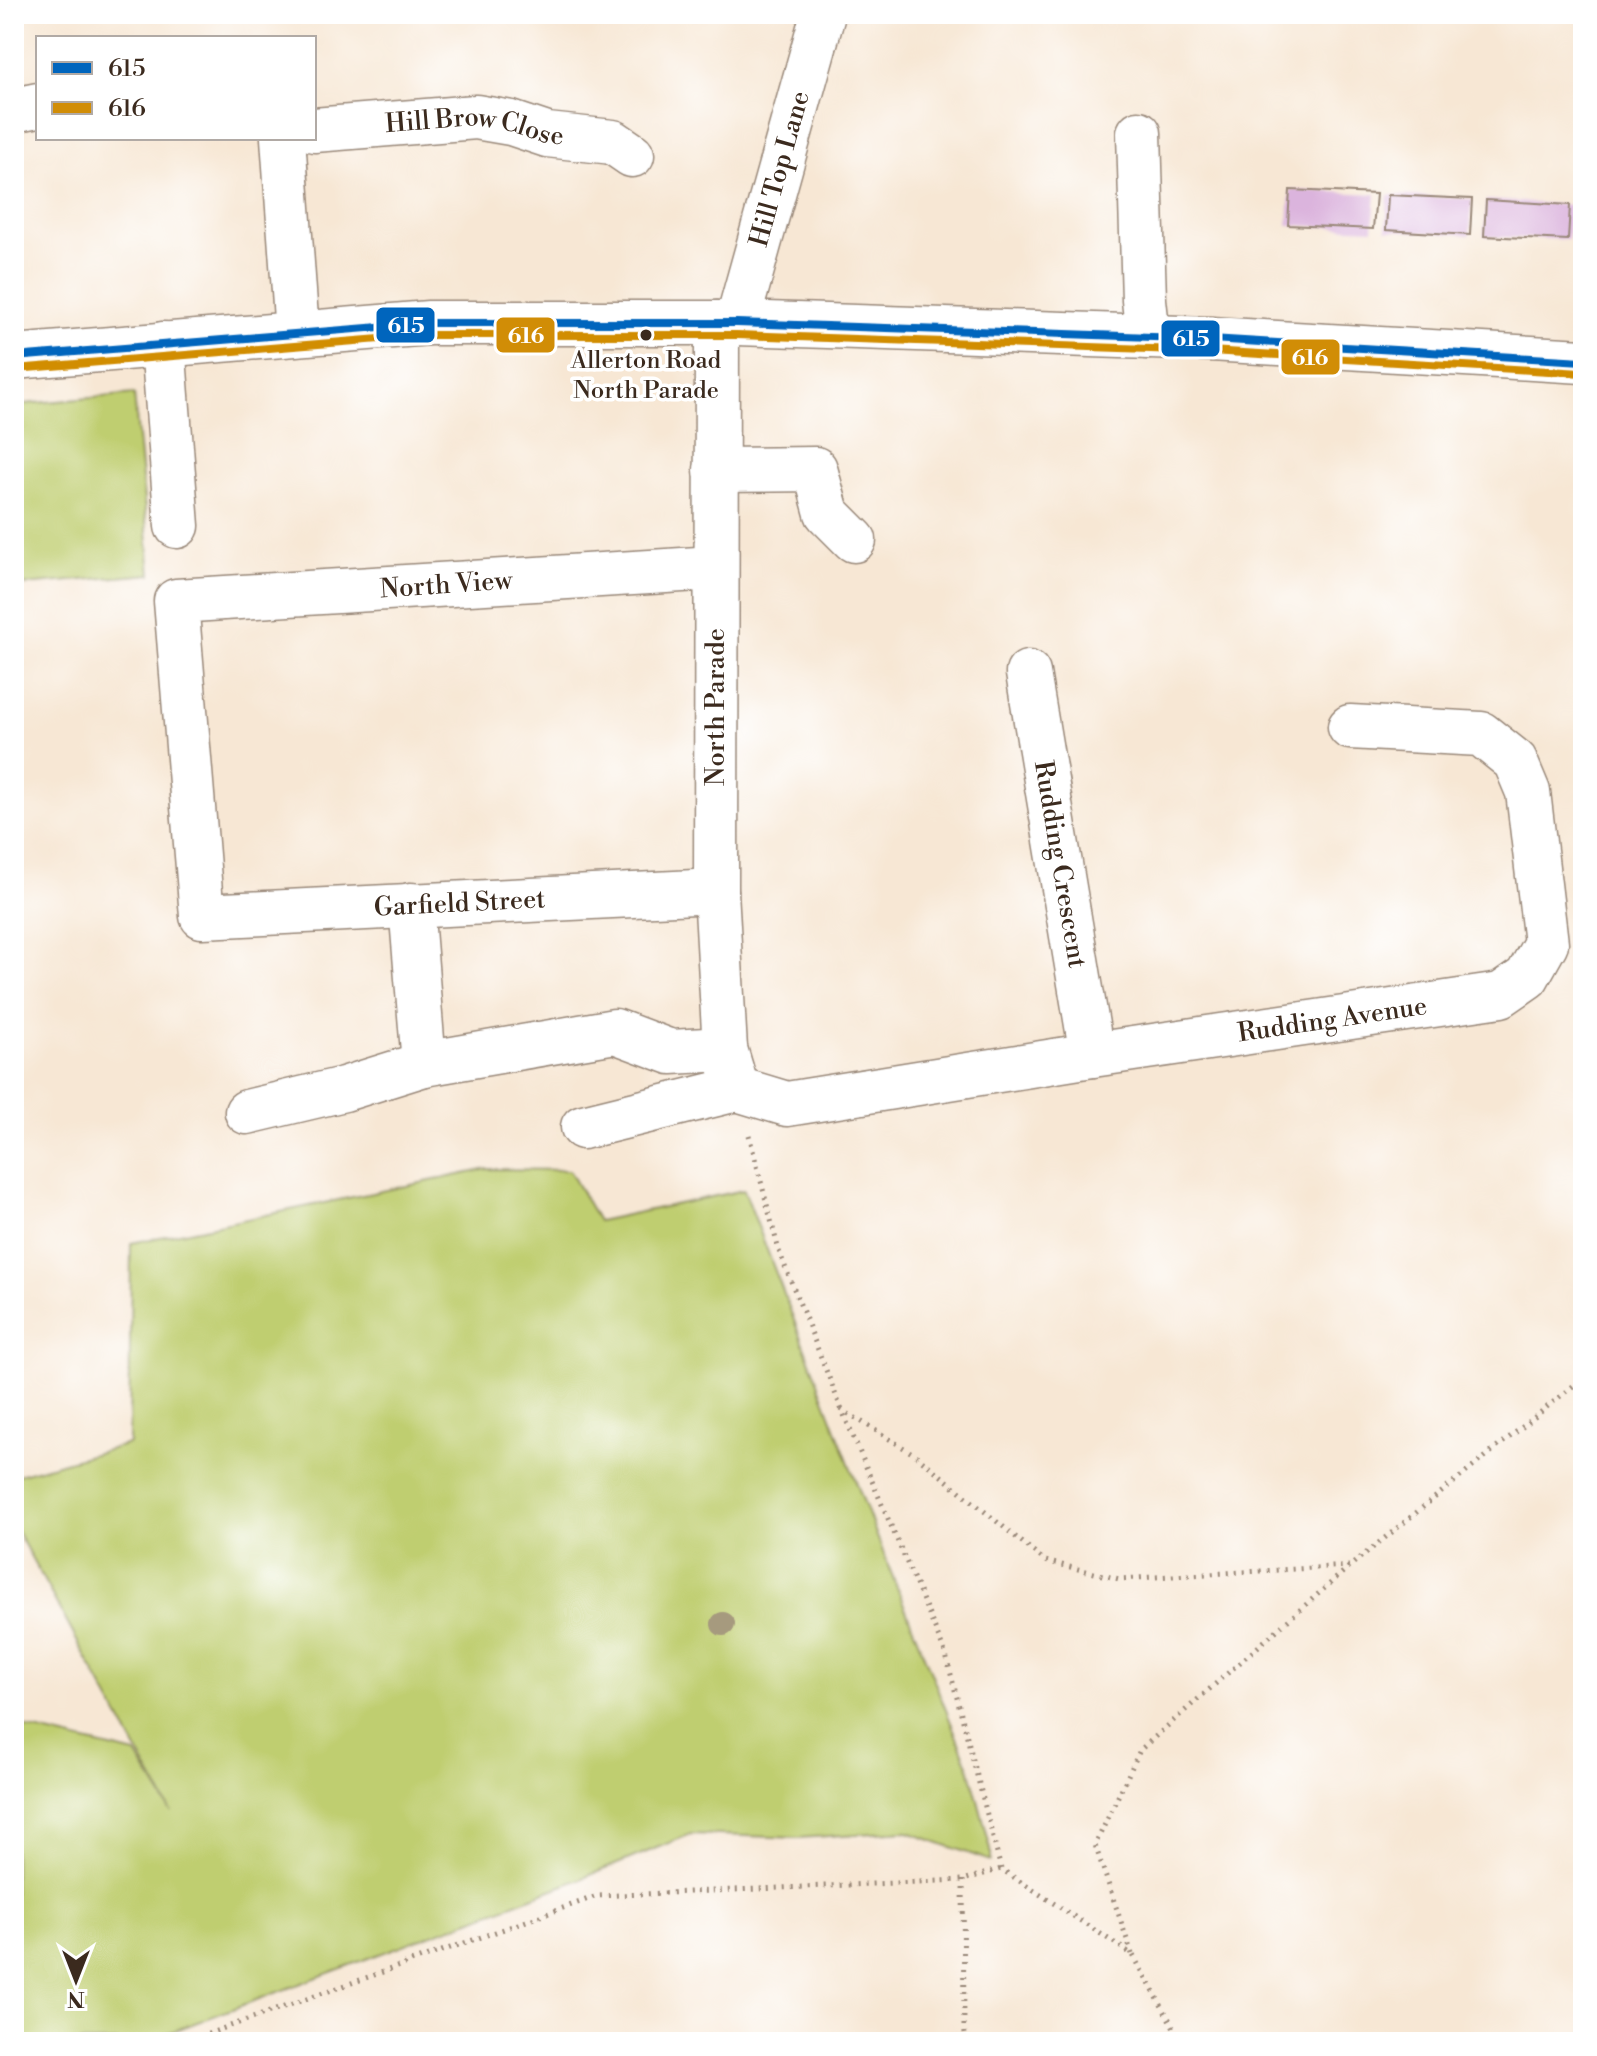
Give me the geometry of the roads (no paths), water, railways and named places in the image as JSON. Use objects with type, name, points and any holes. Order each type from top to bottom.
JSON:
[{"type":"street","name":"Hill Top Lane","points":[[727,323],[823,14]]},
{"type":"street","points":[[14,110],[36,105]]},
{"type":"street","name":"Hill Brow Close","points":[[316,130],[476,117],[511,123],[547,135],[613,142],[632,155]]},
{"type":"street","points":[[1139,133],[1148,337]]},
{"type":"street","points":[[283,140],[297,333]]},
{"type":"street","points":[[14,357],[429,323],[727,323],[1148,337],[1583,361]]},
{"type":"street","name":"North Parade","points":[[727,323],[716,470],[716,891],[731,1069]]},
{"type":"street","points":[[163,344],[177,526]]},
{"type":"street","points":[[716,470],[815,469],[827,513],[854,540]]},
{"type":"street","name":"North View","points":[[202,916],[176,601],[715,568]]},
{"type":"street","name":"Rudding Crescent","points":[[1028,673],[1092,1055]]},
{"type":"street","name":"Rudding Avenue","points":[[731,1069],[787,1104],[1092,1055],[1501,995],[1527,977],[1546,943],[1528,792],[1515,761],[1481,734],[1350,727]]},
{"type":"street","name":"Garfield Street","points":[[202,916],[716,891]]},
{"type":"street","points":[[411,905],[424,1064]]},
{"type":"street","points":[[247,1112],[344,1089],[424,1064],[615,1031],[671,1052],[731,1069]]},
{"type":"street","points":[[583,1127],[731,1069]]},
{"type":"place","name":"Allerton Road North Parade","points":[[646,335]]}]
